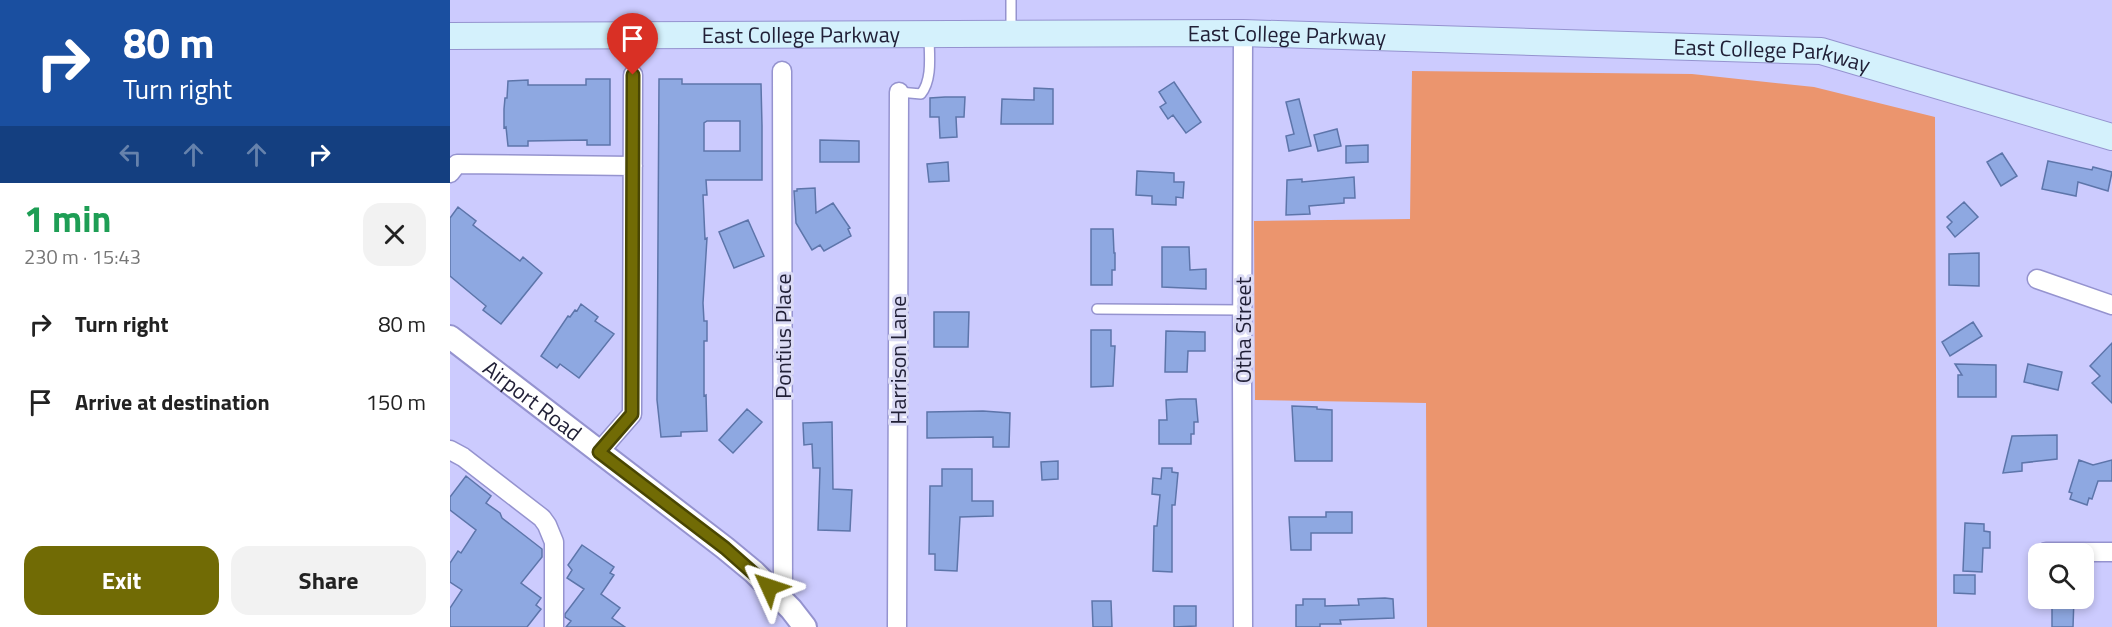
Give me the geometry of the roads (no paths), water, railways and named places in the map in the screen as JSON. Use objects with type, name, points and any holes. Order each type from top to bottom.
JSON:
[{"type":"main road","name":"East College Parkway","points":[[450,36],[1243,33],[1821,51],[2112,137]]},
{"type":"street","name":"Otha Street","points":[[1243,33],[1243,627]]},
{"type":"street","name":"Pontius Place","points":[[782,71],[783,602]]},
{"type":"street","points":[[599,452],[632,414],[633,75]]},
{"type":"street","name":"Harrison Lane","points":[[897,627],[899,92]]},
{"type":"street","points":[[450,173],[457,164],[633,166]]},
{"type":"street","points":[[2037,279],[2112,305]]},
{"type":"street","name":"Airport Road","points":[[450,337],[725,548],[754,572],[805,627]]},
{"type":"street","points":[[450,450],[463,457],[542,518],[547,525],[554,542],[554,627]]},
{"type":"street","points":[[2094,552],[2112,552]]},
{"type":"lane","points":[[1011,0],[1011,34]]},
{"type":"lane","points":[[899,92],[921,93],[926,87],[929,34]]},
{"type":"lane","points":[[1097,309],[1242,310]]}]
